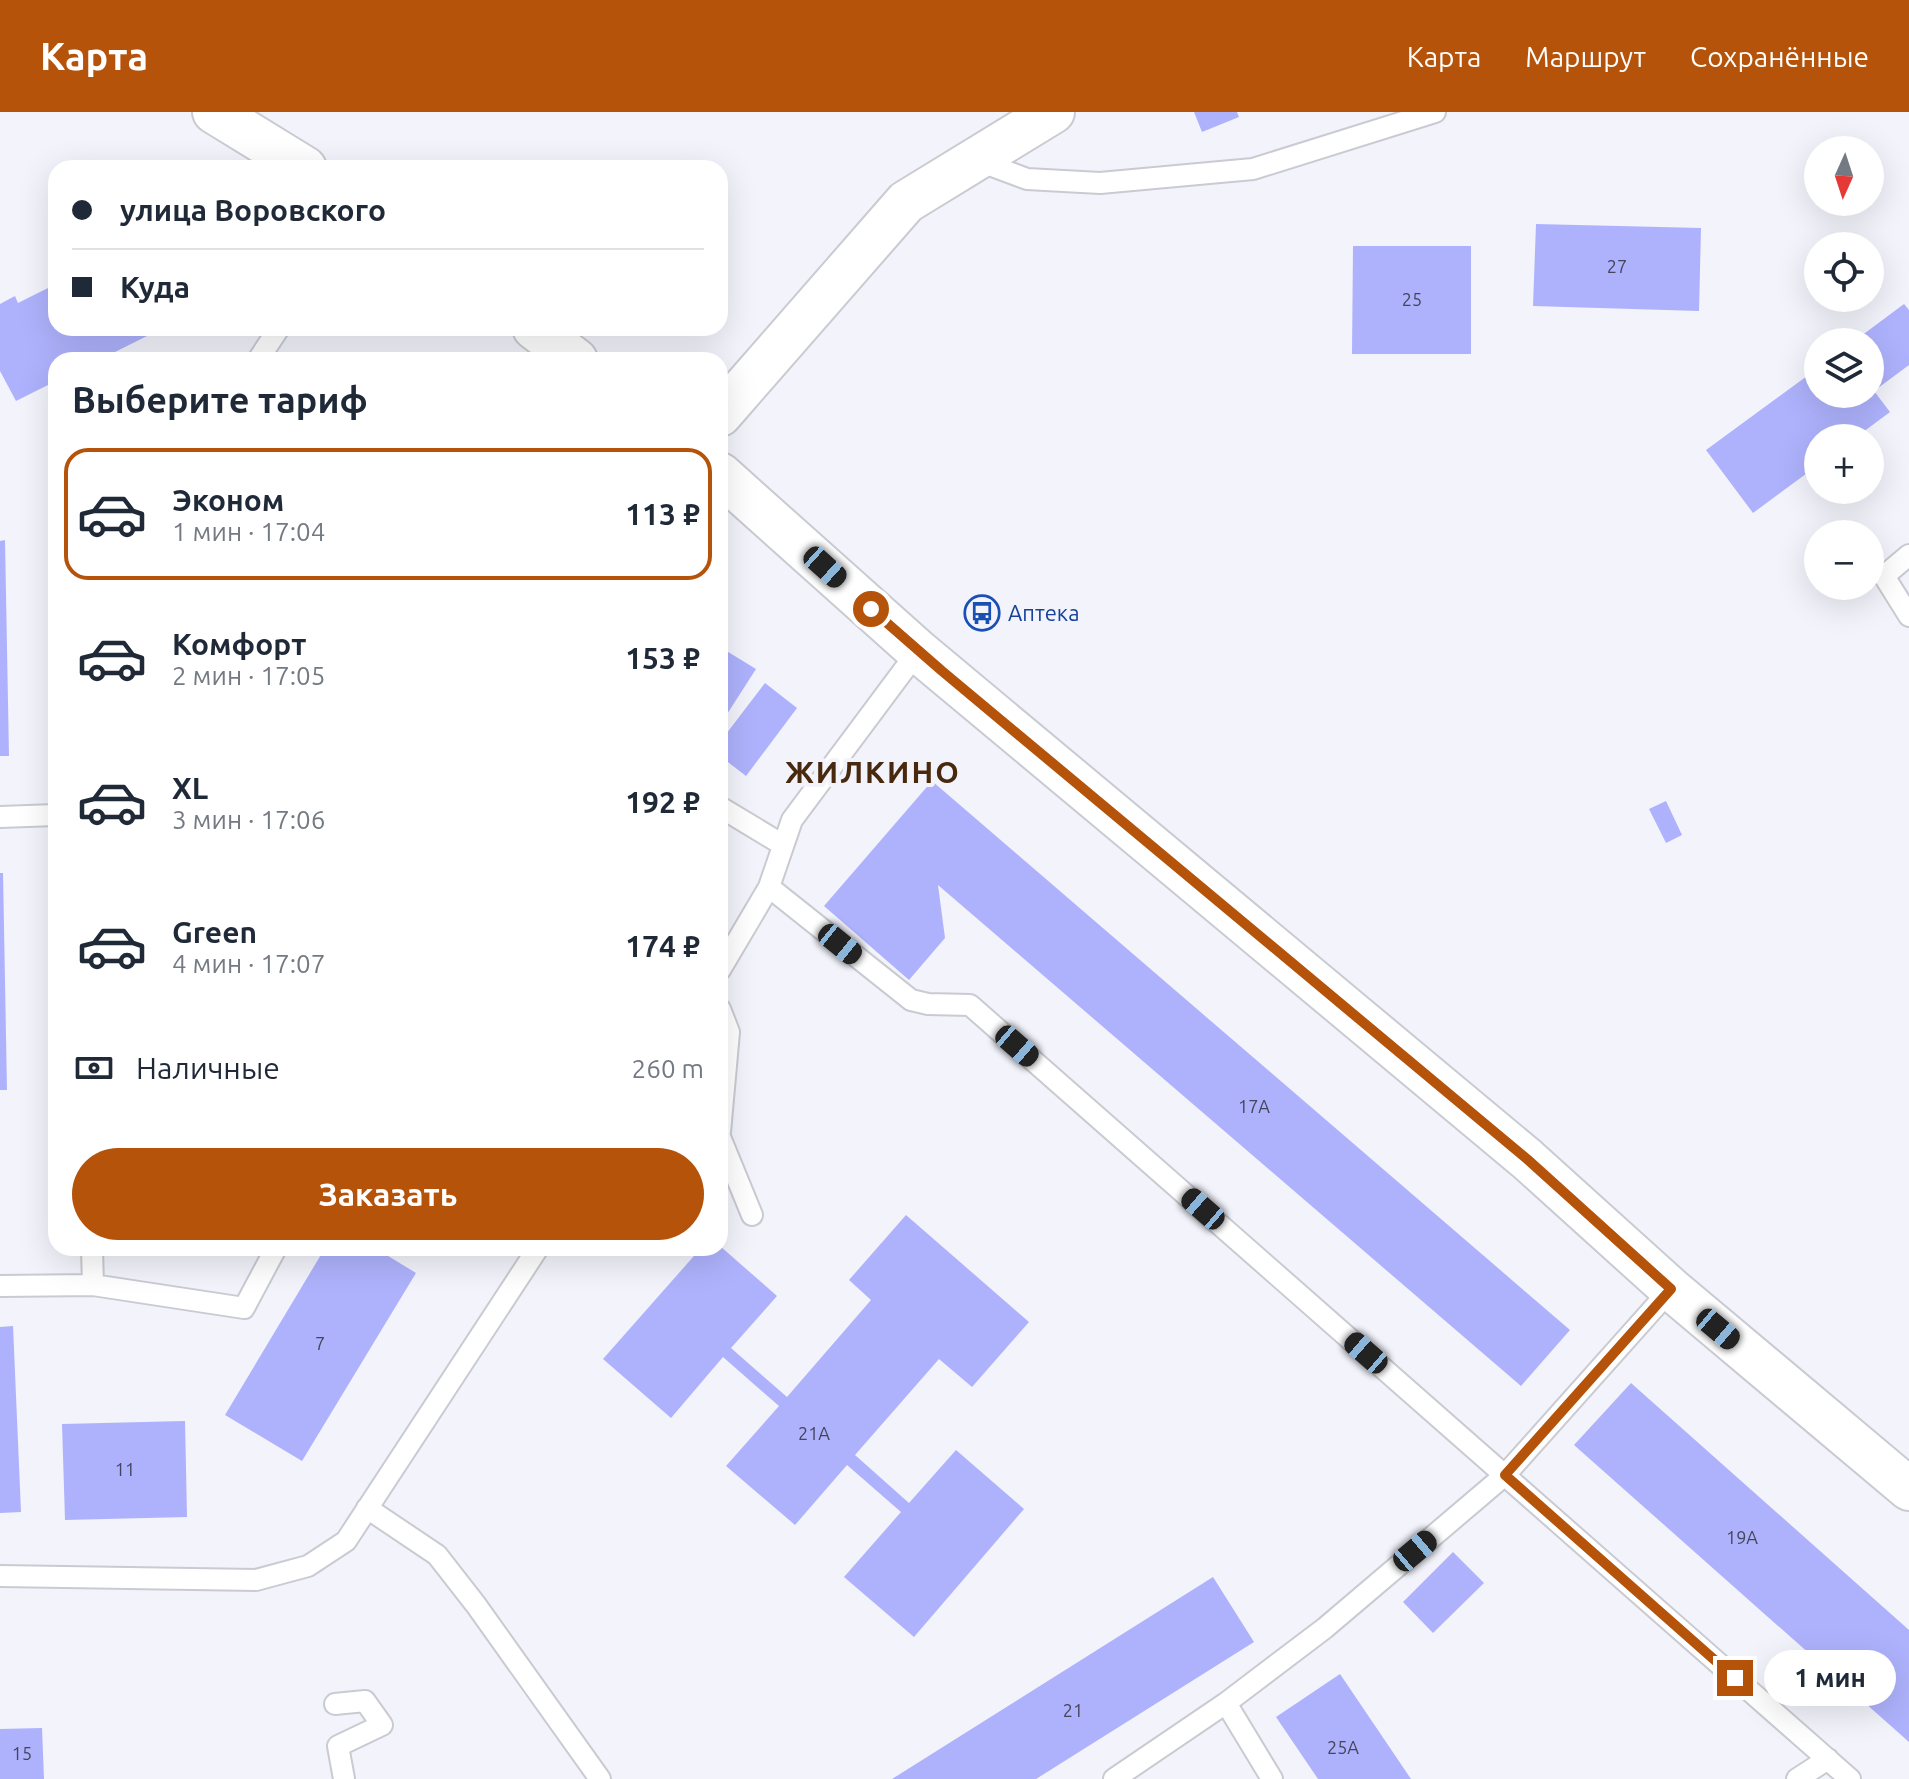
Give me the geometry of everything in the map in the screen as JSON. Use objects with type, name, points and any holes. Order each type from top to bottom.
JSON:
[{"type":"street","points":[[214,112],[292,160]]},
{"type":"street","points":[[728,406],[906,202],[1053,112]]},
{"type":"street","points":[[544,336],[566,352]]},
{"type":"street","points":[[728,481],[918,651],[1527,1159],[1671,1289],[1909,1489]]},
{"type":"lane","points":[[975,160],[1027,179],[1100,183],[1253,169],[1435,112]]},
{"type":"lane","points":[[1909,555],[1884,576],[1909,616]]},
{"type":"lane","points":[[728,956],[769,887],[792,820],[918,651]]},
{"type":"lane","points":[[728,812],[783,845]]},
{"type":"lane","points":[[0,817],[48,815]]},
{"type":"lane","points":[[769,887],[911,1000],[928,1004],[970,1005],[1850,1779]]},
{"type":"lane","points":[[728,1155],[752,1215]]},
{"type":"lane","points":[[92,1256],[93,1285]]},
{"type":"lane","points":[[0,1286],[93,1285],[244,1308],[272,1256]]},
{"type":"lane","points":[[0,1576],[256,1580],[308,1566],[346,1541],[533,1256]]},
{"type":"lane","points":[[1114,1779],[1226,1703],[1325,1628],[1505,1475],[1671,1289]]},
{"type":"lane","points":[[367,1508],[437,1555],[600,1779]]},
{"type":"lane","points":[[335,1704],[365,1701],[382,1725],[338,1746],[344,1779]]},
{"type":"lane","points":[[1226,1703],[1272,1779]]},
{"type":"lane","points":[[1797,1779],[1828,1759]]},
{"type":"building","points":[[1194,112],[1237,112],[1239,117],[1202,132]]},
{"type":"building","points":[[1536,224],[1701,228],[1699,311],[1533,306]]},
{"type":"building","points":[[1353,246],[1471,246],[1471,354],[1352,354]]},
{"type":"building","points":[[48,288],[48,336],[147,336],[115,352],[48,352],[48,385],[16,401],[0,371],[0,304],[15,296],[18,303]]},
{"type":"building","points":[[1904,304],[1909,310],[1909,365],[1884,384],[1884,328],[1872,328]]},
{"type":"building","points":[[1804,378],[1804,408],[1884,408],[1884,404],[1890,412],[1874,424],[1804,424],[1804,475],[1753,513],[1706,450]]},
{"type":"building","points":[[5,540],[9,756],[0,756],[0,541]]},
{"type":"building","points":[[728,652],[756,669],[728,713]]},
{"type":"building","points":[[765,683],[797,708],[746,776],[728,762],[728,732]]},
{"type":"building","points":[[932,781],[1570,1330],[1521,1386],[938,885],[945,938],[909,980],[824,906]]},
{"type":"building","points":[[1666,801],[1682,835],[1666,843],[1649,809]]},
{"type":"building","points":[[0,873],[3,873],[7,1090],[0,1090]]},
{"type":"building","points":[[906,1215],[1029,1322],[972,1387],[939,1359],[855,1455],[909,1503],[956,1450],[1024,1509],[914,1637],[844,1577],[901,1512],[847,1465],[795,1525],[726,1466],[779,1406],[723,1357],[671,1418],[603,1359],[694,1256],[728,1256],[728,1253],[777,1296],[731,1348],[787,1397],[871,1300],[849,1280]]},
{"type":"building","points":[[320,1256],[388,1256],[416,1273],[302,1461],[225,1415]]},
{"type":"building","points":[[13,1326],[21,1512],[0,1513],[0,1327]]},
{"type":"building","points":[[1631,1383],[1909,1630],[1909,1742],[1574,1445]]},
{"type":"building","points":[[185,1421],[187,1517],[65,1520],[62,1424]]},
{"type":"building","points":[[1453,1552],[1484,1583],[1433,1633],[1403,1602]]},
{"type":"building","points":[[1213,1577],[1254,1642],[1036,1779],[892,1779]]},
{"type":"building","points":[[1340,1674],[1411,1779],[1318,1779],[1276,1717]]},
{"type":"building","points":[[42,1728],[44,1779],[0,1779],[0,1729]]},
{"type":"place","name":"Аптека","points":[[982,613]]},
{"type":"district","name":"ЖИЛКИНО","points":[[873,773]]},
{"type":"route","points":[[871,609],[1527,1159],[1671,1289],[1505,1475],[1735,1678]]}]
